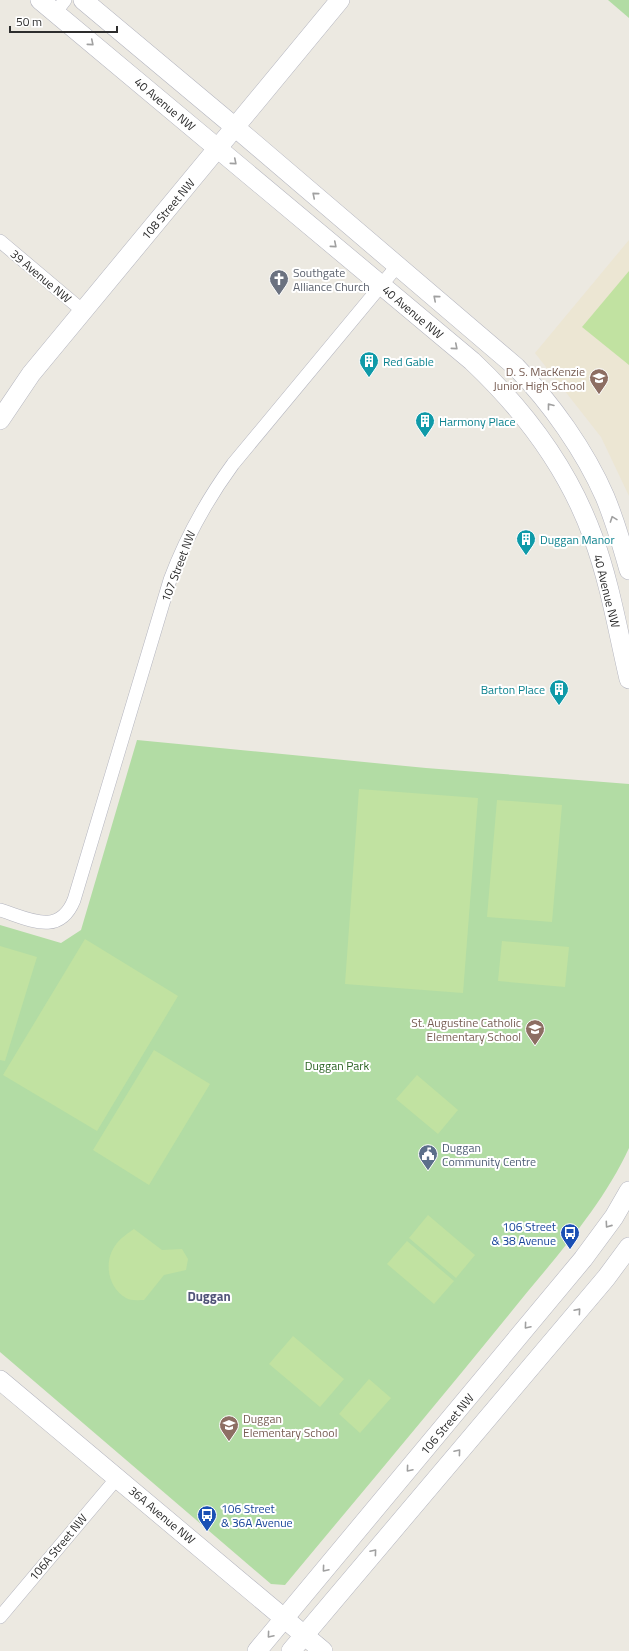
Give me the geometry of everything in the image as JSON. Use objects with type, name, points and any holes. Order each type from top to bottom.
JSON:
[{"type":"street","name":"40 Avenue NW","points":[[40,0],[60,6],[218,149],[381,285],[494,382],[530,422],[555,458],[576,498],[594,538],[629,679]]},
{"type":"street","name":"40 Avenue NW","points":[[83,0],[398,265],[516,367],[531,382],[555,413],[580,451],[604,496],[629,570]]},
{"type":"street","name":"108 Street NW","points":[[0,420],[22,386],[340,0]]},
{"type":"street","name":"39 Avenue NW","points":[[0,241],[83,312]]},
{"type":"street","name":"107 Street NW","points":[[0,910],[49,923],[60,920],[69,912],[74,900],[170,580],[189,533],[211,495],[232,464],[398,265]]},
{"type":"street","name":"106 Street NW","points":[[257,1651],[583,1259],[614,1217],[629,1191]]},
{"type":"street","points":[[291,1651],[606,1278],[629,1248]]},
{"type":"street","name":"36A Avenue NW","points":[[0,1380],[323,1651]]},
{"type":"street","name":"106A Street NW","points":[[0,1617],[117,1478]]},
{"type":"shaded area","name":"D. S. MacKenzie Junior High School","points":[[629,240],[629,496],[601,437],[535,353]]},
{"type":"green space","points":[[608,0],[629,0],[629,18]]},
{"type":"green space","points":[[629,271],[629,365],[582,327]]},
{"type":"green space","name":"Duggan Park","points":[[137,740],[426,768],[629,784],[629,1148],[604,1193],[573,1236],[285,1585],[271,1584],[0,1352],[0,925],[61,943],[81,930]]},
{"type":"green space","points":[[359,789],[478,798],[463,993],[345,984]]},
{"type":"green space","points":[[497,800],[562,805],[552,922],[487,917]]},
{"type":"green space","points":[[85,939],[178,996],[97,1131],[3,1075]]},
{"type":"green space","points":[[502,941],[569,947],[565,987],[498,981]]},
{"type":"green space","points":[[0,946],[37,957],[5,1061],[0,1060]]},
{"type":"green space","points":[[154,1050],[210,1084],[149,1185],[93,1150]]},
{"type":"green space","points":[[417,1075],[458,1110],[438,1134],[396,1099]]},
{"type":"green space","points":[[428,1215],[475,1255],[456,1278],[409,1238]]},
{"type":"green space","points":[[134,1229],[162,1250],[182,1249],[188,1259],[186,1270],[164,1275],[144,1300],[130,1300],[126,1298],[115,1287],[109,1273],[110,1257],[113,1250],[120,1239]]},
{"type":"green space","points":[[407,1241],[454,1281],[434,1304],[387,1264]]},
{"type":"green space","points":[[293,1336],[344,1379],[320,1407],[269,1364]]},
{"type":"green space","points":[[369,1379],[391,1398],[360,1433],[339,1414]]},
{"type":"place","name":"Southgate Alliance Church","points":[[279,296]]},
{"type":"place","name":"Red Gable","points":[[369,378]]},
{"type":"place","name":"D. S. MacKenzie Junior High School","points":[[599,395]]},
{"type":"place","name":"Harmony Place","points":[[425,438]]},
{"type":"place","name":"Duggan Manor","points":[[526,556]]},
{"type":"place","name":"Barton Place","points":[[559,706]]},
{"type":"place","name":"St. Augustine Catholic Elementary School","points":[[535,1046]]},
{"type":"place","name":"Duggan Community Centre","points":[[428,1171]]},
{"type":"place","name":"106 Street & 38 Avenue","points":[[570,1250]]},
{"type":"place","name":"Duggan Elementary School","points":[[229,1442]]},
{"type":"place","name":"106 Street & 36A Avenue","points":[[207,1532]]},
{"type":"district","name":"Duggan","points":[[209,1296]]}]
